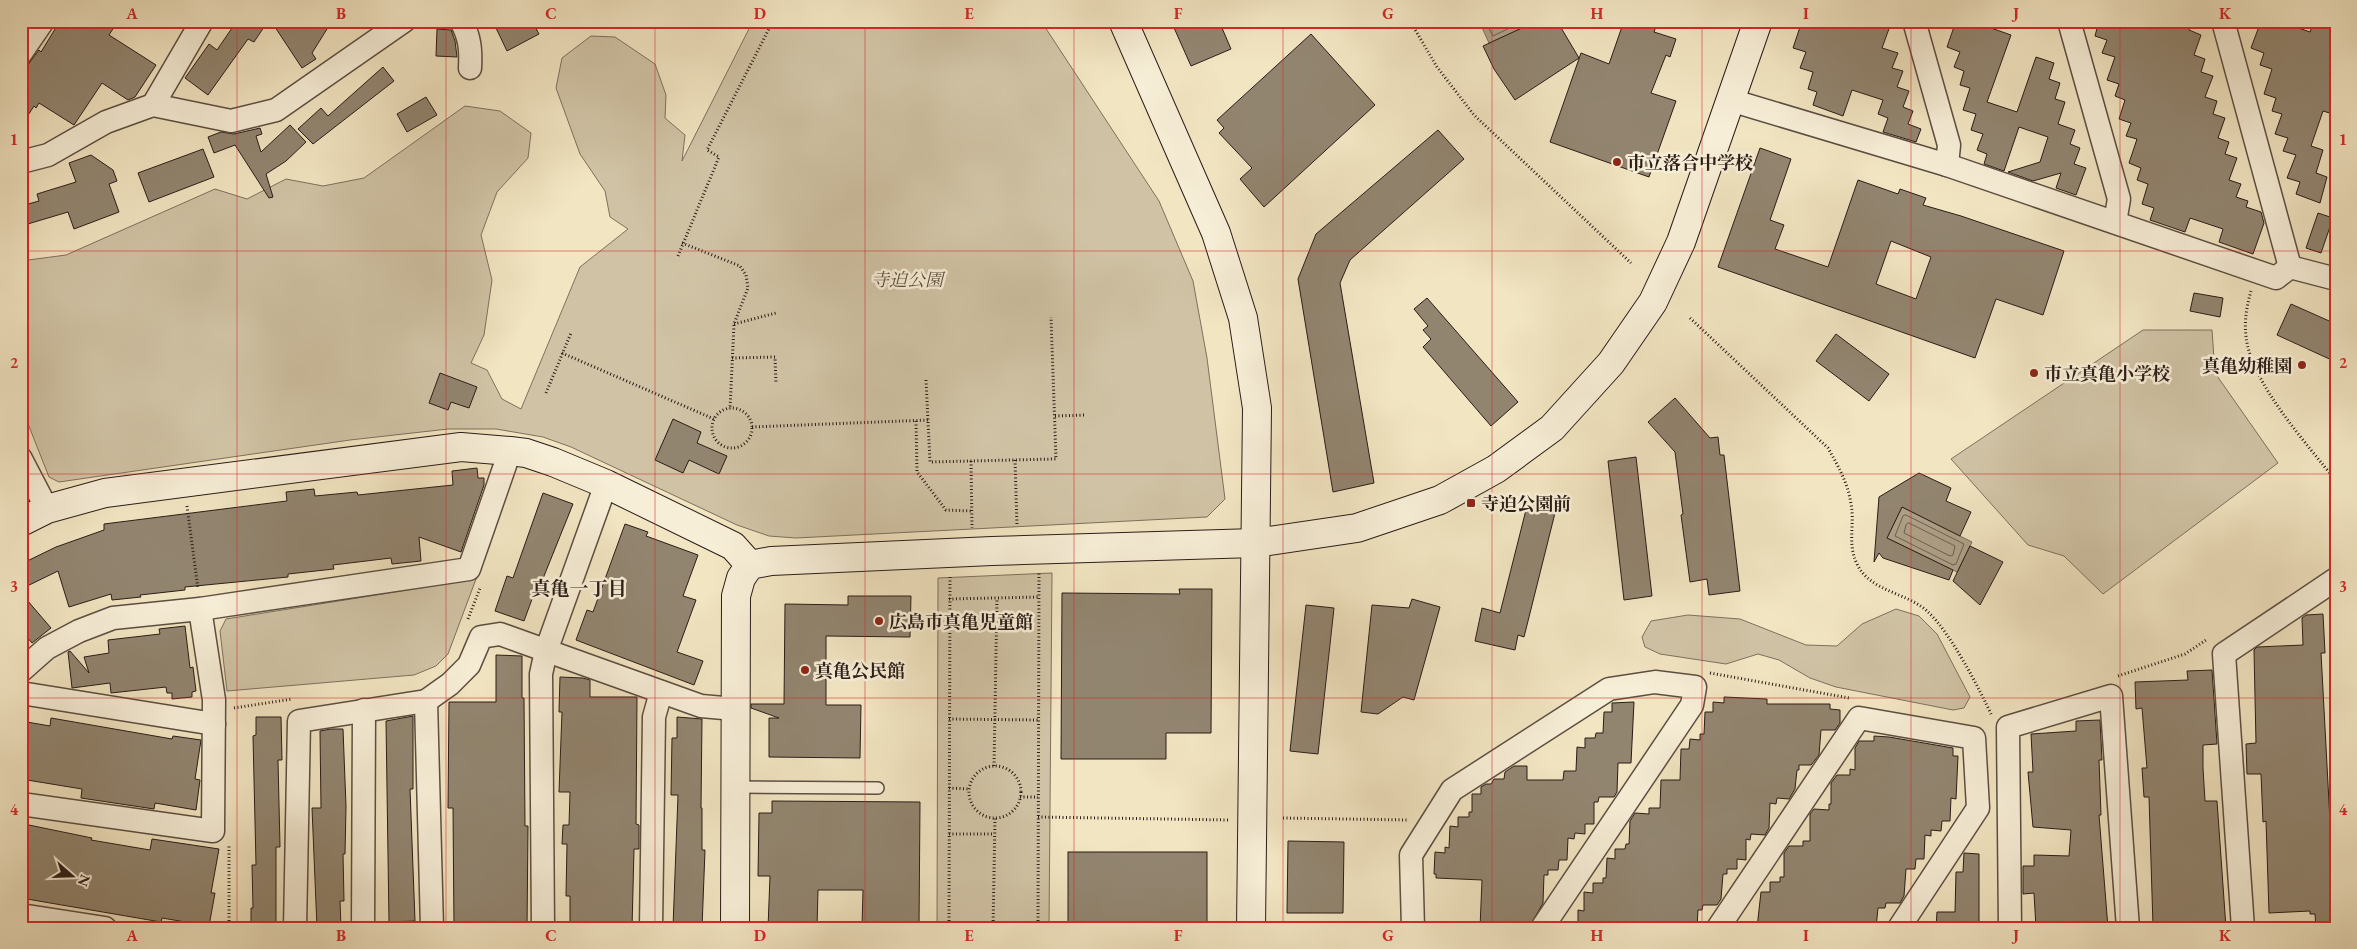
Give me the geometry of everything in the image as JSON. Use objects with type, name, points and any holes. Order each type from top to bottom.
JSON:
[{"type":"street","points":[[21,53],[43,21]]},
{"type":"street","points":[[21,162],[48,155],[106,122],[153,105],[231,121],[276,110],[404,21]]},
{"type":"street","points":[[461,21],[469,35],[471,50],[470,68]]},
{"type":"street","points":[[1123,21],[1216,233],[1243,318],[1257,408],[1251,928]]},
{"type":"street","points":[[735,928],[736,596],[741,578],[750,565],[771,561],[972,552],[1255,543],[1357,528],[1440,500],[1496,469],[1552,428],[1611,363],[1654,302],[1681,242],[1758,21]]},
{"type":"street","points":[[1914,21],[1949,145],[1947,165]]},
{"type":"street","points":[[2069,21],[2119,199],[2115,222]]},
{"type":"street","points":[[2223,21],[2290,266]]},
{"type":"street","points":[[153,105],[191,25]]},
{"type":"street","points":[[1730,100],[1947,165],[2276,278],[2290,266]]},
{"type":"street","points":[[2290,266],[2336,279]]},
{"type":"street","points":[[21,522],[47,509],[104,493],[461,447],[526,453],[553,462],[606,484],[733,546],[750,565]]},
{"type":"street","points":[[21,671],[47,648],[79,631],[113,618],[200,609],[469,569],[510,451]]},
{"type":"street","points":[[21,459],[47,509]]},
{"type":"street","points":[[543,928],[541,674],[546,650],[606,484]]},
{"type":"street","points":[[2243,928],[2224,654],[2335,586]]},
{"type":"street","points":[[21,804],[213,831],[214,700],[200,609]]},
{"type":"street","points":[[295,928],[299,721],[426,701],[450,684],[469,665],[481,637],[500,634],[700,706],[735,709]]},
{"type":"street","points":[[1414,928],[1411,855],[1452,790],[1609,689],[1655,682],[1695,687],[1692,705],[1542,928]]},
{"type":"street","points":[[651,928],[654,717],[661,692]]},
{"type":"street","points":[[21,693],[214,724]]},
{"type":"street","points":[[2010,928],[2008,727],[2111,696],[2128,928]]},
{"type":"street","points":[[426,701],[432,928]]},
{"type":"street","points":[[363,928],[364,710]]},
{"type":"street","points":[[1718,928],[1859,718],[1974,738],[1978,808],[1899,928]]},
{"type":"street","points":[[21,915],[105,928]]},
{"type":"lane","points":[[735,787],[878,788]]},
{"type":"path","points":[[678,256],[720,157],[706,150],[773,21]]},
{"type":"path","points":[[1410,21],[1437,68],[1474,115],[1631,263]]},
{"type":"path","points":[[682,243],[740,266],[746,275],[748,288],[734,324],[730,409]]},
{"type":"path","points":[[2258,271],[2247,304],[2246,337],[2254,366],[2269,393],[2336,481]]},
{"type":"path","points":[[734,324],[776,314]]},
{"type":"path","points":[[926,380],[930,462],[1056,459],[1051,317]]},
{"type":"path","points":[[1690,318],[1828,448],[1843,474],[1851,505],[1851,541],[1857,565],[1873,583],[1909,599],[1928,611],[1943,628],[1992,715]]},
{"type":"path","points":[[546,393],[572,333]]},
{"type":"path","points":[[562,353],[714,419]]},
{"type":"path","points":[[732,358],[775,357],[776,384]]},
{"type":"path","points":[[730,409],[742,411],[752,427],[748,440],[738,448],[724,447],[719,444],[712,432],[714,419],[724,410],[730,409]]},
{"type":"path","points":[[1055,416],[1085,415]]},
{"type":"path","points":[[752,427],[928,420]]},
{"type":"path","points":[[916,421],[917,472],[946,510],[972,511]]},
{"type":"path","points":[[1015,460],[1017,530]]},
{"type":"path","points":[[971,461],[972,532]]},
{"type":"path","points":[[186,498],[200,609]]},
{"type":"path","points":[[995,818],[993,926],[1038,926],[1039,574]]},
{"type":"path","points":[[949,928],[950,577]]},
{"type":"path","points":[[949,599],[1039,597]]},
{"type":"path","points":[[994,766],[998,598]]},
{"type":"path","points":[[2112,677],[2185,654],[2209,638]]},
{"type":"path","points":[[1702,671],[1855,699]]},
{"type":"path","points":[[1984,716],[2001,712]]},
{"type":"path","points":[[949,719],[1039,720]]},
{"type":"path","points":[[994,766],[1002,767],[1016,776],[1020,784],[1020,797],[1015,809],[1008,814],[995,818],[983,815],[976,810],[971,802],[969,789],[972,778],[978,772],[994,766]]},
{"type":"path","points":[[949,788],[969,789]]},
{"type":"path","points":[[1020,797],[1038,797]]},
{"type":"path","points":[[1404,828],[1413,813]]},
{"type":"path","points":[[1038,817],[1231,820]]},
{"type":"path","points":[[1283,818],[1409,820]]},
{"type":"path","points":[[949,834],[994,834]]},
{"type":"green space","name":"寺迫公園","points":[[753,21],[1041,21],[1159,201],[1193,281],[1207,358],[1225,499],[1207,517],[796,538],[769,536],[737,525],[571,447],[543,437],[496,429],[448,429],[350,440],[59,482],[49,477],[21,406],[21,261],[66,255],[215,189],[247,199],[286,179],[323,186],[364,178],[465,106],[500,111],[531,133],[528,158],[497,192],[481,235],[492,280],[484,335],[471,363],[487,370],[502,399],[521,409],[580,267],[628,229],[610,217],[605,191],[580,154],[556,88],[562,58],[591,36],[615,37],[655,64],[666,95],[665,118],[685,135],[682,161]]},
{"type":"green space","points":[[2143,330],[2212,330],[2215,373],[2278,463],[2103,594],[2064,556],[2028,545],[1951,459]]},
{"type":"green space","points":[[1052,573],[1049,928],[937,928],[938,578]]},
{"type":"green space","points":[[476,579],[448,654],[436,666],[414,675],[227,691],[220,631],[226,619]]},
{"type":"green space","points":[[1896,609],[1919,616],[1937,634],[1970,697],[1964,708],[1953,710],[1836,687],[1810,678],[1779,660],[1758,654],[1726,664],[1660,654],[1645,647],[1642,637],[1651,621],[1688,615],[1740,619],[1806,645],[1837,646],[1862,624]]},
{"type":"water","points":[[1479,21],[1529,21],[1530,25],[1489,43]]},
{"type":"water","points":[[1902,507],[1972,542],[1957,572],[1887,538]]},
{"type":"building","points":[[60,21],[118,21],[109,35],[156,65],[135,97],[128,100],[102,83],[74,125],[39,103],[36,108],[34,106],[21,126],[21,74],[39,50],[41,52]]},
{"type":"building","points":[[222,21],[268,21],[254,42],[248,39],[208,95],[185,78],[209,44],[217,50],[232,28]]},
{"type":"building","points":[[271,21],[332,21],[312,53],[316,59],[302,68]]},
{"type":"building","points":[[508,21],[532,21],[539,34],[507,51],[496,28]]},
{"type":"building","points":[[1171,21],[1219,21],[1231,49],[1191,66]]},
{"type":"building","points":[[1537,21],[1557,21],[1579,58],[1515,100],[1494,69],[1483,46]]},
{"type":"building","points":[[1624,21],[1658,21],[1654,32],[1676,39],[1670,57],[1666,55],[1651,93],[1676,101],[1649,177],[1550,142],[1581,53],[1609,64]]},
{"type":"building","points":[[1802,21],[1877,21],[1890,26],[1882,48],[1898,53],[1892,68],[1903,71],[1897,87],[1909,91],[1903,107],[1913,111],[1908,124],[1921,129],[1916,142],[1883,132],[1888,118],[1878,114],[1883,100],[1852,90],[1843,116],[1813,105],[1817,92],[1808,89],[1813,72],[1800,68],[1806,52],[1793,48]]},
{"type":"building","points":[[1956,21],[1971,21],[2011,35],[1987,102],[2017,112],[2036,57],[2054,63],[2049,79],[2060,83],[2055,99],[2065,102],[2058,124],[2075,130],[2070,144],[2080,148],[2074,164],[2086,168],[2076,195],[2056,188],[2061,173],[2033,181],[2008,172],[2040,162],[2048,137],[2019,127],[2004,171],[1984,164],[1987,154],[1977,150],[1983,134],[1971,130],[1976,114],[1963,110],[1970,88],[1960,85],[1964,71],[1954,67],[1960,52],[1947,47]]},
{"type":"building","points":[[2099,21],[2192,21],[2189,30],[2201,35],[2194,55],[2205,59],[2201,72],[2213,76],[2205,97],[2217,101],[2213,114],[2225,118],[2218,138],[2229,142],[2225,154],[2237,158],[2229,180],[2241,184],[2236,197],[2248,201],[2246,207],[2261,212],[2264,223],[2253,254],[2219,242],[2223,229],[2190,218],[2185,232],[2150,220],[2154,208],[2142,204],[2148,184],[2137,180],[2141,168],[2129,163],[2137,139],[2126,136],[2131,123],[2119,119],[2125,100],[2115,96],[2119,84],[2107,80],[2115,57],[2102,53],[2107,40],[2095,36]]},
{"type":"building","points":[[2261,21],[2278,21],[2310,32],[2314,21],[2325,21],[2336,25],[2336,115],[2323,111],[2311,146],[2323,150],[2316,173],[2327,177],[2320,203],[2296,194],[2300,182],[2287,178],[2296,155],[2283,151],[2288,138],[2275,134],[2282,114],[2272,111],[2276,98],[2264,94],[2272,69],[2260,65],[2264,53],[2251,48]]},
{"type":"building","points":[[437,29],[451,30],[455,41],[457,57],[436,56]]},
{"type":"building","points":[[1311,34],[1375,105],[1264,207],[1240,179],[1252,168],[1219,133],[1224,128],[1217,120]]},
{"type":"building","points":[[383,67],[394,81],[313,144],[298,129],[321,108],[328,116]]},
{"type":"building","points":[[426,97],[437,115],[407,132],[397,114]]},
{"type":"building","points":[[290,125],[306,142],[286,161],[266,174],[273,197],[269,198],[235,145],[214,153],[208,137],[221,132],[234,134],[260,128],[262,134],[256,136],[261,152]]},
{"type":"building","points":[[1438,130],[1464,159],[1350,260],[1340,283],[1374,483],[1333,492],[1298,279],[1316,234]]},
{"type":"building","points":[[1760,148],[1791,159],[1770,220],[1784,225],[1775,249],[1828,267],[1858,180],[1898,194],[1900,189],[1926,198],[1923,205],[2064,251],[2043,315],[1996,299],[1975,358],[1718,267]],"holes":[[[1891,241],[1931,257],[1916,299],[1876,284]]]},
{"type":"building","points":[[203,149],[214,177],[149,202],[138,173]]},
{"type":"building","points":[[91,155],[113,170],[117,181],[109,184],[119,212],[74,229],[68,212],[21,226],[21,206],[39,201],[37,194],[76,182],[69,163]]},
{"type":"building","points":[[2318,213],[2333,218],[2321,253],[2306,248]]},
{"type":"building","points":[[2194,293],[2223,298],[2220,317],[2190,311]]},
{"type":"building","points":[[1427,298],[1518,402],[1491,426],[1423,347],[1431,339],[1423,330],[1428,326],[1414,309]]},
{"type":"building","points":[[2291,304],[2336,324],[2336,362],[2277,335]]},
{"type":"building","points":[[1836,334],[1889,374],[1869,401],[1816,361]]},
{"type":"building","points":[[440,373],[477,387],[469,408],[451,402],[448,410],[429,403]]},
{"type":"building","points":[[1675,398],[1710,438],[1718,437],[1720,455],[1724,455],[1740,591],[1709,595],[1707,579],[1690,582],[1675,452],[1648,422]]},
{"type":"building","points":[[673,419],[701,432],[697,443],[727,456],[719,474],[689,460],[683,473],[655,460]]},
{"type":"building","points":[[1636,457],[1652,596],[1624,600],[1608,461]]},
{"type":"building","points":[[477,468],[478,478],[484,478],[484,485],[461,552],[419,537],[421,561],[392,564],[391,558],[333,565],[334,569],[288,574],[288,577],[185,587],[185,590],[140,595],[141,597],[112,600],[111,594],[69,607],[58,571],[21,589],[21,564],[56,547],[104,530],[104,524],[287,501],[286,492],[314,489],[315,496],[357,492],[358,495],[453,485],[452,471]]},
{"type":"building","points":[[1919,473],[1951,488],[1946,501],[1971,512],[1960,536],[1902,507],[1887,538],[1953,570],[1949,580],[1883,558],[1879,553],[1874,562],[1879,497]]},
{"type":"building","points":[[543,493],[573,504],[542,581],[539,580],[524,621],[495,611],[507,576],[513,578]]},
{"type":"building","points":[[1529,498],[1557,505],[1524,637],[1518,635],[1515,650],[1475,641],[1482,608],[1500,613]]},
{"type":"building","points":[[625,524],[648,532],[646,536],[698,555],[683,596],[696,600],[677,652],[703,661],[694,685],[576,640],[587,610],[593,612]]},
{"type":"building","points":[[1970,546],[2003,562],[1980,605],[1953,581]]},
{"type":"building","points":[[1179,589],[1212,589],[1211,733],[1166,733],[1166,759],[1061,759],[1062,593],[1180,594]]},
{"type":"building","points":[[21,593],[51,628],[32,643],[21,630]]},
{"type":"building","points":[[848,596],[911,596],[910,637],[826,636],[826,705],[861,705],[860,758],[769,757],[769,718],[779,718],[751,708],[751,704],[784,704],[785,604],[848,605]]},
{"type":"building","points":[[1412,599],[1440,607],[1414,700],[1403,697],[1378,714],[1361,712],[1372,605],[1409,608]]},
{"type":"building","points":[[1306,605],[1334,608],[1318,754],[1290,751]]},
{"type":"building","points":[[2323,614],[2325,653],[2321,653],[2331,840],[2336,840],[2336,928],[2316,928],[2315,914],[2310,914],[2310,911],[2269,913],[2266,821],[2263,822],[2261,774],[2247,774],[2246,744],[2256,743],[2254,650],[2257,647],[2303,645],[2302,618],[2306,615]]},
{"type":"building","points":[[185,626],[190,668],[193,667],[196,691],[192,692],[192,697],[172,699],[172,693],[167,693],[166,687],[111,693],[110,683],[72,688],[68,652],[70,651],[89,673],[84,657],[109,653],[108,640],[160,634],[159,629]]},
{"type":"building","points":[[496,655],[522,656],[525,826],[528,826],[527,928],[454,928],[453,808],[448,808],[449,702],[496,702]]},
{"type":"building","points":[[2212,670],[2217,744],[2203,745],[2203,768],[2205,801],[2217,801],[2226,928],[2156,928],[2153,926],[2149,797],[2144,797],[2142,768],[2147,768],[2142,708],[2136,709],[2135,682],[2188,680],[2187,671]]},
{"type":"building","points":[[560,677],[590,680],[590,697],[637,697],[636,824],[639,825],[639,849],[634,849],[632,928],[570,928],[570,896],[566,896],[567,844],[562,844],[563,825],[569,825],[570,792],[559,792],[562,712],[559,712]]},
{"type":"building","points":[[1724,697],[1767,699],[1767,704],[1830,704],[1830,709],[1840,710],[1840,723],[1835,730],[1821,730],[1819,755],[1811,765],[1799,765],[1795,789],[1789,799],[1777,798],[1776,804],[1770,803],[1769,828],[1765,835],[1751,834],[1750,840],[1746,839],[1746,860],[1737,859],[1737,869],[1727,869],[1727,874],[1723,874],[1721,899],[1717,905],[1703,905],[1702,910],[1698,910],[1697,928],[1578,928],[1578,910],[1584,911],[1584,892],[1593,893],[1593,883],[1603,883],[1603,878],[1606,878],[1607,858],[1615,859],[1615,849],[1625,849],[1626,844],[1629,844],[1630,821],[1635,813],[1649,814],[1649,808],[1660,808],[1661,780],[1680,780],[1681,749],[1689,749],[1690,739],[1700,740],[1700,734],[1704,734],[1705,712],[1713,712],[1713,702],[1724,703]]},
{"type":"building","points":[[1634,702],[1631,763],[1618,763],[1617,792],[1614,797],[1599,797],[1598,802],[1594,802],[1594,824],[1585,824],[1585,834],[1575,833],[1574,839],[1568,838],[1567,860],[1559,860],[1558,870],[1548,870],[1548,875],[1544,875],[1543,903],[1529,928],[1480,928],[1482,880],[1436,878],[1436,874],[1434,874],[1435,852],[1445,853],[1445,847],[1449,848],[1450,826],[1458,827],[1458,817],[1469,817],[1469,812],[1472,812],[1472,794],[1481,794],[1481,787],[1491,784],[1494,779],[1504,779],[1505,772],[1514,766],[1527,766],[1527,780],[1563,780],[1564,771],[1576,771],[1577,747],[1585,748],[1585,738],[1595,738],[1596,733],[1603,733],[1604,712],[1612,712],[1612,703]]},
{"type":"building","points":[[413,716],[413,789],[410,789],[415,921],[389,922],[386,721]]},
{"type":"building","points":[[256,717],[281,717],[282,760],[278,760],[280,847],[276,847],[276,928],[251,928],[251,908],[253,908],[252,865],[256,865],[253,736],[256,735]]},
{"type":"building","points":[[677,717],[702,719],[701,808],[702,850],[705,850],[702,928],[673,927],[678,795],[671,795],[672,738],[677,738]]},
{"type":"building","points":[[51,718],[172,739],[173,736],[201,740],[195,779],[200,780],[196,810],[155,803],[154,809],[81,798],[82,789],[21,779],[21,721],[50,726]]},
{"type":"building","points":[[2100,720],[2102,760],[2099,760],[2101,815],[2099,815],[2108,928],[2036,928],[2034,893],[2023,894],[2023,866],[2034,866],[2034,855],[2069,856],[2071,830],[2033,827],[2028,772],[2033,772],[2031,734],[2076,731],[2076,721]]},
{"type":"building","points":[[343,729],[346,806],[345,854],[343,854],[344,901],[340,901],[341,928],[317,928],[312,808],[321,808],[320,731]]},
{"type":"building","points":[[1874,736],[1953,748],[1953,756],[1958,756],[1956,799],[1951,798],[1950,821],[1942,821],[1941,831],[1931,830],[1931,836],[1925,835],[1924,859],[1916,859],[1915,869],[1906,869],[1904,896],[1900,903],[1886,903],[1885,908],[1878,908],[1876,928],[1800,925],[1757,928],[1761,892],[1770,892],[1770,882],[1780,882],[1780,877],[1784,877],[1784,853],[1789,846],[1803,846],[1803,841],[1810,841],[1810,814],[1814,809],[1829,810],[1829,804],[1831,804],[1831,783],[1837,775],[1850,775],[1850,769],[1855,770],[1855,748],[1859,741],[1874,741]]},
{"type":"building","points":[[772,801],[920,802],[919,928],[862,928],[863,890],[818,890],[817,928],[768,928],[770,876],[758,876],[759,813],[772,813]]},
{"type":"building","points":[[24,824],[92,838],[91,840],[150,850],[152,839],[219,849],[211,893],[215,893],[209,926],[162,918],[161,922],[21,898],[21,841]]},
{"type":"building","points":[[1288,841],[1344,842],[1343,913],[1287,913]]},
{"type":"building","points":[[1068,852],[1207,852],[1207,928],[1068,928]]},
{"type":"building","points":[[1964,853],[1979,854],[1979,927],[1936,928],[1937,912],[1955,912],[1956,872],[1963,872]]},
{"type":"place","name":"市立落合中学校","points":[[1617,162]]},
{"type":"place","name":"真亀幼稚園","points":[[2302,365]]},
{"type":"place","name":"市立真亀小学校","points":[[2034,373]]},
{"type":"place","name":"寺迫公園前","points":[[1471,503]]},
{"type":"place","name":"広島市真亀児童館","points":[[879,621]]},
{"type":"place","name":"真亀公民館","points":[[805,670]]},
{"type":"district","name":"真亀一丁目","points":[[579,588]]}]
